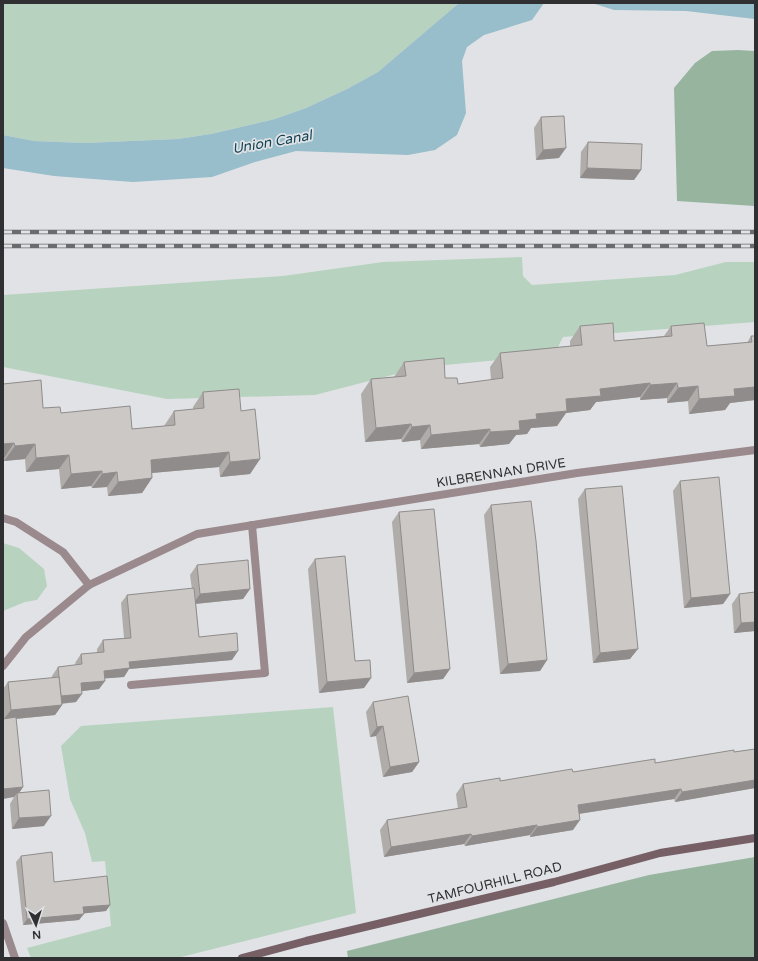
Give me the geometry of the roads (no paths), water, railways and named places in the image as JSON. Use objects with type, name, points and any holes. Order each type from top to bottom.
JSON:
[{"type":"main road","name":"TAMFOURHILL ROAD","points":[[242,958],[306,941],[554,882],[660,853],[755,838]]},
{"type":"street","name":"KILBRENNAN DRIVE","points":[[3,666],[26,637],[89,585],[197,534],[577,472],[755,450]]},
{"type":"street","points":[[3,518],[16,522],[63,552],[89,585]]},
{"type":"street","points":[[131,685],[265,673],[252,525]]},
{"type":"street","points":[[3,923],[15,958]]},
{"type":"water","name":"Union Canal","points":[[459,3],[544,3],[532,20],[484,35],[467,47],[462,61],[466,113],[457,135],[435,150],[408,155],[296,151],[255,162],[212,177],[133,182],[54,176],[3,168],[3,135],[34,141],[85,143],[178,139],[211,134],[275,119],[306,108],[347,89],[378,72]]},
{"type":"water","points":[[592,3],[755,3],[755,19],[686,11],[614,10]]},
{"type":"railway","points":[[3,232],[755,232]]},
{"type":"railway","points":[[3,246],[755,246]]}]
